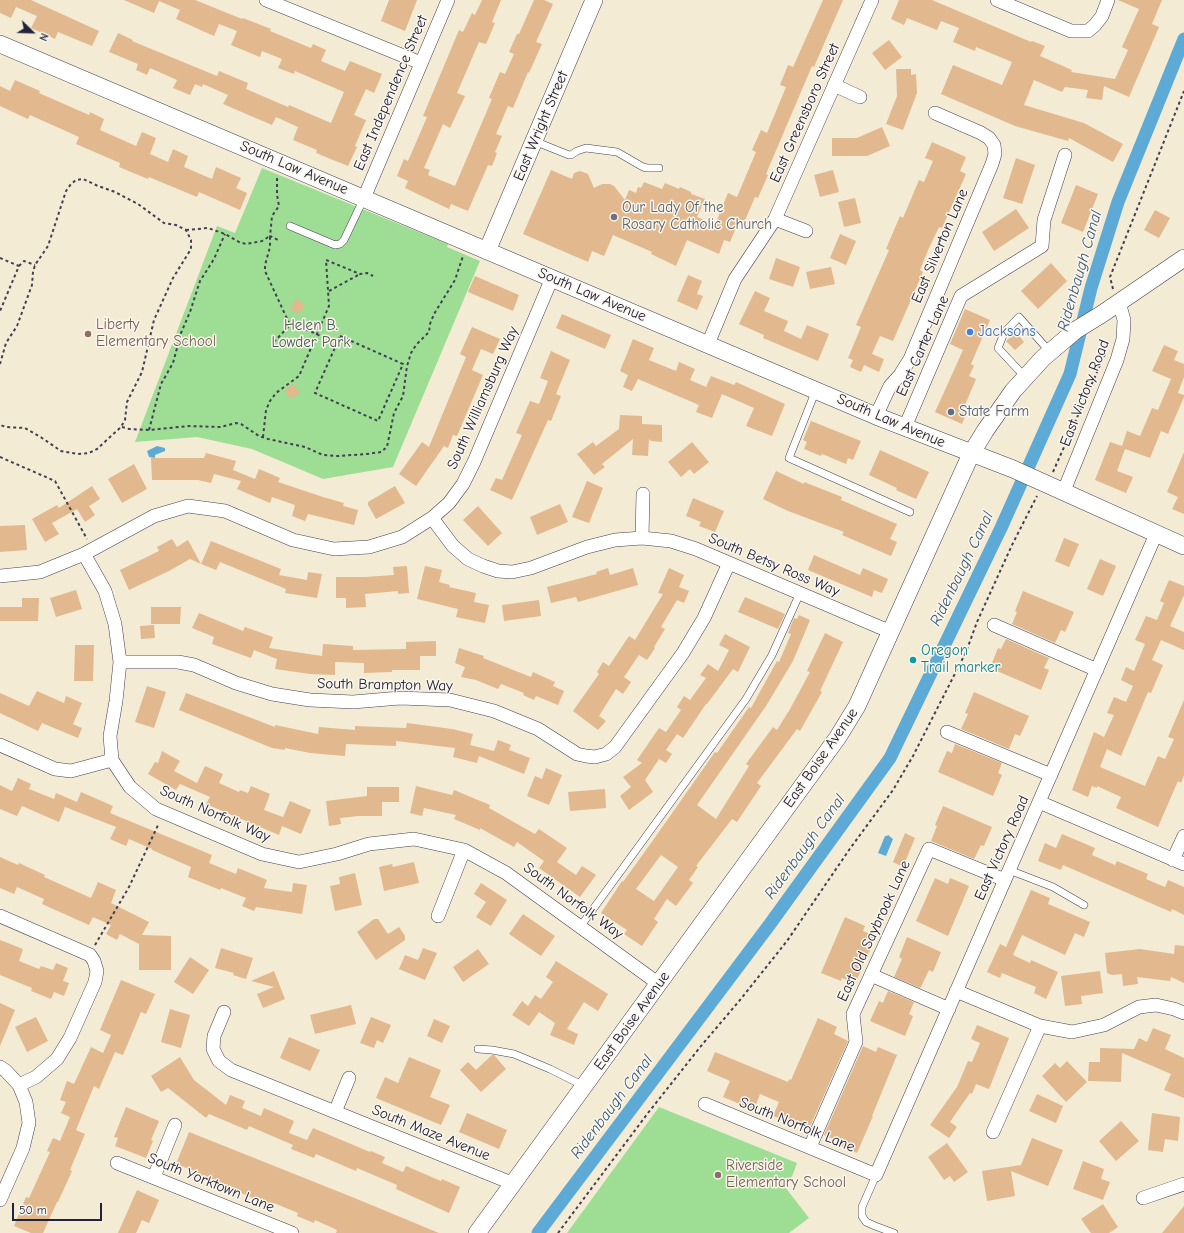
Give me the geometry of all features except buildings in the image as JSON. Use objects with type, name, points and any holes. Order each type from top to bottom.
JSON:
[{"type":"street","points":[[266,0],[421,63]]},
{"type":"street","name":"East Independence Street","points":[[364,198],[448,0]]},
{"type":"street","name":"East Wright Street","points":[[487,251],[594,0]]},
{"type":"street","name":"East Greensboro Street","points":[[708,344],[735,279],[775,219],[872,0]]},
{"type":"street","points":[[997,0],[1071,31],[1088,31],[1102,16],[1108,0]]},
{"type":"street","name":"South Law Avenue","points":[[0,44],[876,416],[1013,470],[1184,546]]},
{"type":"street","points":[[834,85],[860,97]]},
{"type":"street","name":"East Silverton Lane","points":[[876,416],[890,386],[900,375],[910,359],[995,154],[994,145],[989,138],[935,113]]},
{"type":"street","name":"East Carter Lane","points":[[905,427],[961,296],[1042,246],[1044,220],[1065,155]]},
{"type":"street","points":[[775,219],[806,231]]},
{"type":"street","name":"East Boise Avenue","points":[[477,1233],[838,737],[857,706],[971,454],[1013,391],[1050,353],[1076,330],[1184,258]]},
{"type":"street","name":"South Williamsburg Way","points":[[0,576],[40,572],[84,554],[154,516],[188,506],[225,512],[294,540],[334,549],[369,547],[402,537],[432,518],[449,503],[463,484],[472,467],[552,278]]},
{"type":"street","name":"East Victory Road","points":[[1063,493],[1119,353],[1123,339],[1124,320],[1110,308]]},
{"type":"street","points":[[642,538],[643,494]]},
{"type":"street","name":"South Betsy Ross Way","points":[[432,518],[454,546],[468,559],[498,571],[512,572],[531,568],[587,547],[615,540],[642,538],[671,541],[696,549],[891,632]]},
{"type":"street","name":"East Victory Road","points":[[876,1175],[1156,534]]},
{"type":"street","points":[[0,746],[55,769],[71,771],[112,760],[110,736],[116,701],[120,662],[115,624],[105,591],[84,554]]},
{"type":"street","name":"South Brampton Way","points":[[120,662],[178,662],[194,665],[236,683],[272,694],[310,700],[353,702],[400,698],[450,700],[494,711],[538,730],[577,754],[595,757],[606,754],[615,747],[683,653],[704,618],[729,564]]},
{"type":"street","points":[[994,625],[1096,670]]},
{"type":"street","points":[[947,732],[1051,775]]},
{"type":"street","name":"South Norfolk Way","points":[[112,760],[130,787],[156,809],[262,854],[299,862],[337,854],[369,844],[414,839],[464,850],[506,873],[659,984]]},
{"type":"street","points":[[1039,802],[1179,862],[1184,836]]},
{"type":"street","name":"East Old Saybrook Lane","points":[[810,1147],[856,1042],[853,1014],[929,849],[1007,875]]},
{"type":"street","points":[[438,916],[464,850]]},
{"type":"street","points":[[0,916],[92,958],[97,971],[95,982],[70,1038],[56,1059],[36,1077],[19,1085]]},
{"type":"street","points":[[871,975],[949,1009]]},
{"type":"street","points":[[956,991],[1040,1026],[1072,1032],[1104,1025],[1139,1007],[1156,1005],[1184,1013]]},
{"type":"street","name":"South Maze Avenue","points":[[224,1012],[214,1036],[213,1049],[219,1061],[231,1070],[514,1184]]},
{"type":"street","points":[[993,1132],[1040,1026]]},
{"type":"street","points":[[0,1067],[6,1071],[19,1085],[26,1102],[29,1123],[23,1148],[0,1200]]},
{"type":"street","points":[[335,1112],[349,1078]]},
{"type":"street","name":"South Norfolk Lane","points":[[705,1104],[876,1175]]},
{"type":"street","points":[[154,1177],[175,1125]]},
{"type":"street","name":"South Yorktown Lane","points":[[117,1162],[292,1233]]},
{"type":"street","points":[[1143,1198],[1184,1184]]},
{"type":"lane","points":[[534,141],[569,155],[586,148],[617,152],[643,167],[659,168]]},
{"type":"lane","points":[[290,226],[335,245],[340,244],[344,240],[364,198]]},
{"type":"lane","points":[[1026,378],[998,348],[1004,333],[1019,317],[1050,353]]},
{"type":"lane","points":[[816,390],[789,458],[910,512]]},
{"type":"lane","points":[[580,927],[746,699],[772,655],[800,593]]},
{"type":"lane","points":[[1007,875],[1053,887],[1084,905]]},
{"type":"lane","points":[[478,1049],[514,1054],[550,1069],[584,1086]]},
{"type":"lane","points":[[876,1175],[862,1207],[862,1216],[866,1222],[894,1233]]},
{"type":"path","points":[[1110,308],[1114,291],[1110,277],[1184,91]]},
{"type":"path","points":[[277,176],[277,195],[279,206],[272,216],[270,247],[265,265],[265,271],[289,323],[317,334],[335,347]]},
{"type":"path","points":[[0,364],[6,343],[18,326],[32,285],[35,265],[48,246],[66,191],[76,180],[83,179],[115,192],[138,204],[164,223],[176,225],[186,230],[208,228],[246,244],[262,241],[270,236]]},
{"type":"path","points":[[0,425],[6,427],[25,428],[61,452],[78,454],[89,453],[98,449],[121,426],[125,420],[128,398],[142,372],[154,320],[173,278],[191,249],[191,240],[186,230]]},
{"type":"path","points":[[150,430],[161,384],[173,363],[181,333],[190,312],[200,281],[214,259],[225,234]]},
{"type":"path","points":[[270,236],[278,240]]},
{"type":"path","points":[[121,426],[129,429],[150,430],[189,426],[220,427],[236,423],[263,438],[305,447],[323,454],[338,456],[381,452],[387,447],[394,413],[403,396],[407,366],[411,353],[416,345],[429,332],[434,314],[455,280],[464,253]]},
{"type":"path","points":[[0,258],[19,266]]},
{"type":"path","points":[[0,311],[19,266],[24,260],[35,265]]},
{"type":"path","points":[[263,438],[266,410],[270,401],[276,393],[299,376],[330,306],[326,260],[360,274]]},
{"type":"path","points":[[329,291],[360,274],[367,273],[373,276]]},
{"type":"path","points":[[274,342],[288,327],[289,323]]},
{"type":"path","points":[[403,364],[378,421],[315,393],[340,336],[403,364],[407,366]]},
{"type":"path","points":[[558,1233],[648,1113],[787,940],[849,850],[893,790],[913,756],[966,652],[977,622],[1012,545],[1038,493],[1040,482],[1052,474],[1105,353]]},
{"type":"path","points":[[0,457],[55,481],[88,540]]},
{"type":"path","points":[[92,958],[129,887],[160,820]]},
{"type":"green space","name":"Helen B. Lowder Park","points":[[262,168],[448,244],[447,247],[480,261],[393,467],[323,479],[252,449],[197,437],[135,442],[217,226],[235,233]]},
{"type":"green space","name":"Riverside Elementary School","points":[[659,1107],[797,1163],[790,1182],[785,1187],[809,1218],[789,1233],[567,1233]]},
{"type":"water","points":[[157,446],[165,448],[165,451],[155,455],[155,458],[149,457],[147,451]]},
{"type":"water","points":[[888,835],[893,839],[886,856],[878,853],[885,836]]},
{"type":"waterway","name":"Ridenbaugh Canal","points":[[538,1233],[770,924],[890,758],[1001,528],[1070,374],[1091,288],[1118,202],[1184,39]]},
{"type":"place","name":"Our Lady Of the Rosary Catholic Church","points":[[614,217]]},
{"type":"place","name":"Jacksons","points":[[970,332]]},
{"type":"place","name":"Liberty Elementary School","points":[[88,334]]},
{"type":"place","name":"State Farm","points":[[951,412]]},
{"type":"place","name":"Oregon Trail marker","points":[[913,660]]},
{"type":"place","name":"Riverside Elementary School","points":[[718,1175]]}]
